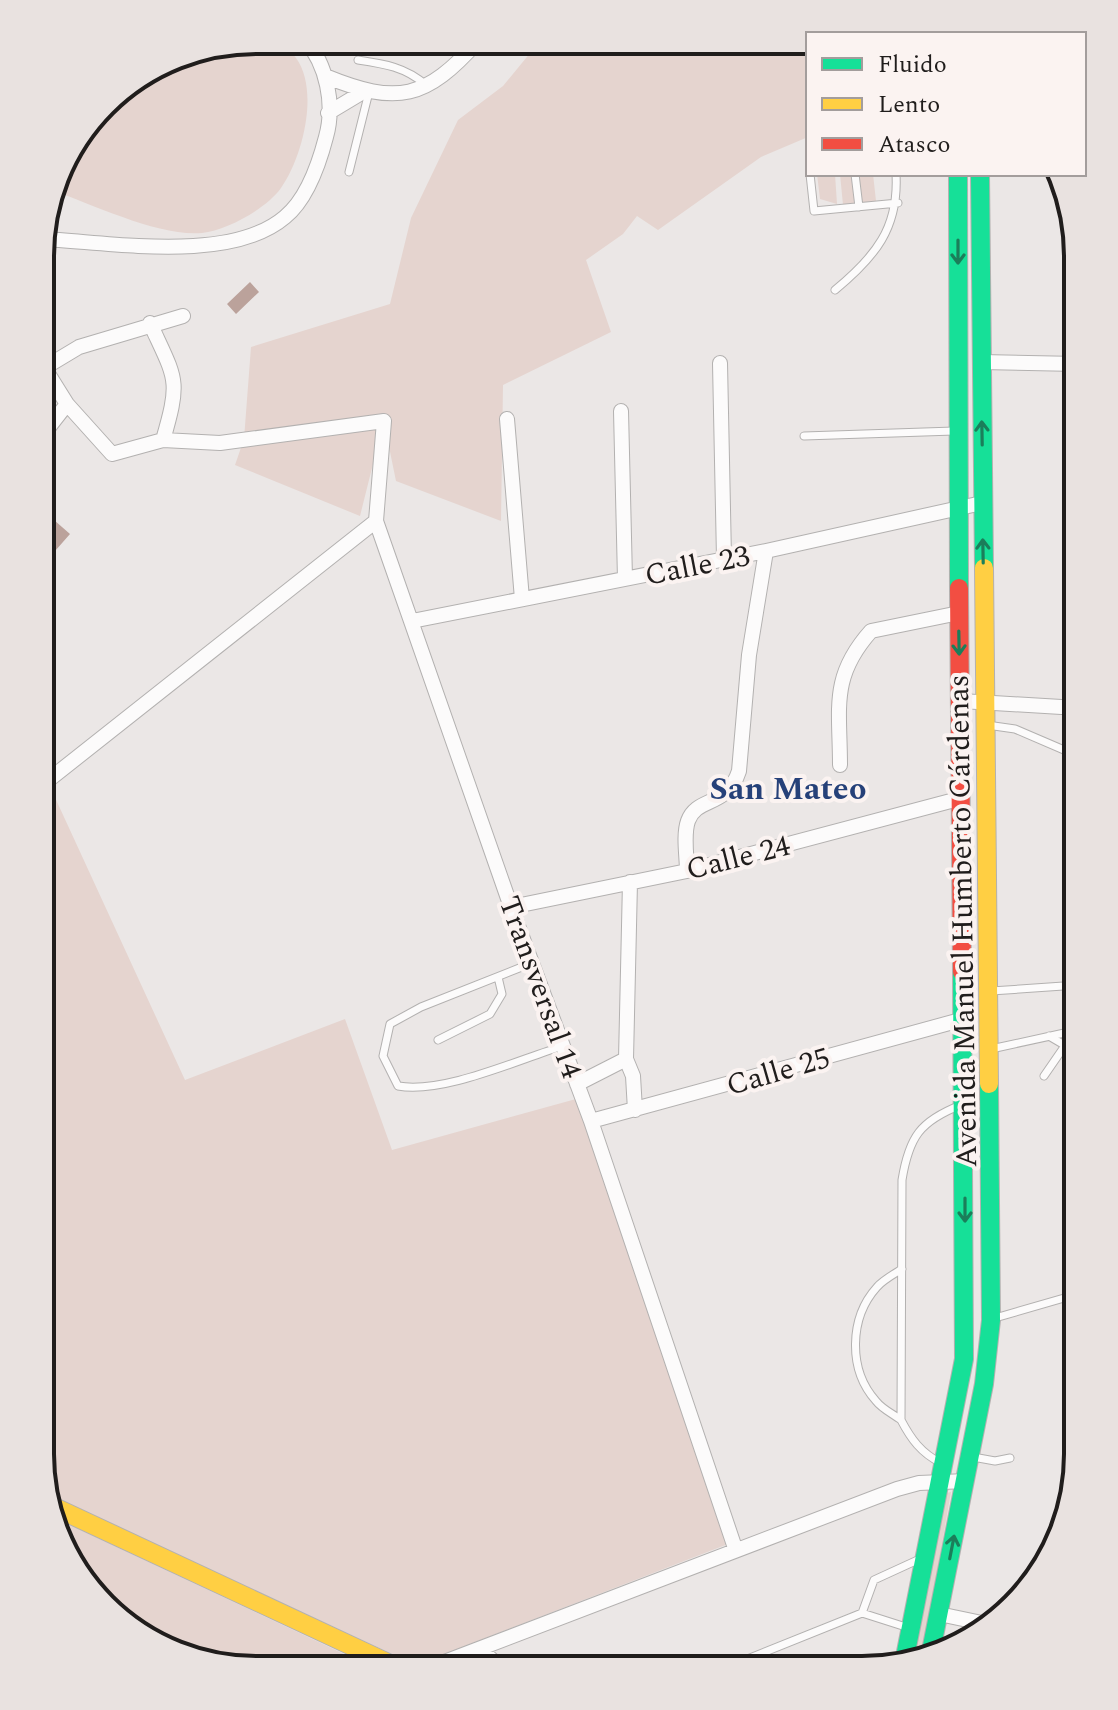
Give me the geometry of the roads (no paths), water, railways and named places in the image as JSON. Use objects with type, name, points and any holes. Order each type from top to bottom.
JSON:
[{"type":"main road","name":"Avenida Manuel Humberto Cárdenas","points":[[906,1651],[965,1337],[957,431],[958,176]]},
{"type":"main road","name":"Avenida Manuel Humberto Cárdenas","points":[[933,1643],[971,1457],[990,1351],[991,1320],[980,176]]},
{"type":"main road","points":[[63,1511],[373,1656]]},
{"type":"street","points":[[55,240],[196,246],[232,241],[267,231],[288,215],[314,175],[327,133],[325,76],[317,54]]},
{"type":"street","points":[[325,76],[366,92],[398,94],[427,87],[453,69],[466,54]]},
{"type":"street","points":[[328,113],[366,92]]},
{"type":"street","points":[[54,360],[79,347],[150,323],[183,316]]},
{"type":"street","points":[[54,383],[67,404],[112,454],[163,440],[176,394],[174,376],[150,323]]},
{"type":"street","points":[[981,362],[1064,364]]},
{"type":"street","points":[[720,363],[724,558]]},
{"type":"street","points":[[54,421],[67,404]]},
{"type":"street","points":[[621,411],[625,579]]},
{"type":"street","points":[[507,419],[522,599]]},
{"type":"street","name":"Transversal 14","points":[[163,440],[220,443],[384,421],[376,521],[511,907],[591,1121],[735,1548]]},
{"type":"street","name":"Calle 23","points":[[412,621],[766,551],[982,503]]},
{"type":"street","points":[[54,776],[376,521]]},
{"type":"street","points":[[687,871],[687,822],[696,808],[723,797],[734,787],[739,771],[749,655],[766,551]]},
{"type":"street","points":[[840,765],[839,682],[864,639],[871,631],[959,613]]},
{"type":"street","points":[[961,701],[1064,707]]},
{"type":"street","name":"Calle 24","points":[[511,907],[687,871],[962,798]]},
{"type":"street","points":[[630,882],[626,1059],[633,1076],[635,1110]]},
{"type":"street","name":"Calle 25","points":[[591,1121],[964,1019]]},
{"type":"street","points":[[577,1084],[626,1059]]},
{"type":"street","points":[[461,1656],[735,1548],[941,1472],[966,1481]]},
{"type":"street","points":[[939,1614],[974,1621]]},
{"type":"street","points":[[480,1649],[488,1656]]},
{"type":"lane","points":[[358,60],[391,65],[412,73],[427,87]]},
{"type":"lane","points":[[349,172],[366,92]]},
{"type":"lane","points":[[810,176],[814,211],[898,203]]},
{"type":"lane","points":[[855,176],[859,207]]},
{"type":"lane","points":[[835,290],[863,267],[886,234],[898,203],[896,176]]},
{"type":"lane","points":[[804,436],[957,431]]},
{"type":"lane","points":[[985,724],[1015,729],[1064,750]]},
{"type":"lane","points":[[532,963],[421,1007],[390,1024],[383,1056],[398,1086],[412,1088],[445,1082],[563,1046]]},
{"type":"lane","points":[[438,1040],[490,1014],[502,994],[498,977]]},
{"type":"lane","points":[[989,991],[1064,986]]},
{"type":"lane","points":[[989,1050],[1064,1033]]},
{"type":"lane","points":[[1044,1076],[1064,1047],[1049,1036]]},
{"type":"lane","points":[[941,1472],[910,1439],[901,1420],[902,1180],[906,1153],[919,1130],[936,1115],[965,1103]]},
{"type":"lane","points":[[901,1420],[876,1402],[860,1375],[854,1344],[860,1313],[877,1287],[902,1269]]},
{"type":"lane","points":[[991,1320],[1064,1298]]},
{"type":"lane","points":[[971,1457],[995,1461],[1010,1458]]},
{"type":"lane","points":[[862,1613],[874,1580],[924,1557]]},
{"type":"lane","points":[[755,1656],[862,1613],[911,1628]]},
{"type":"district","name":"San Mateo","points":[[788,788]]}]
